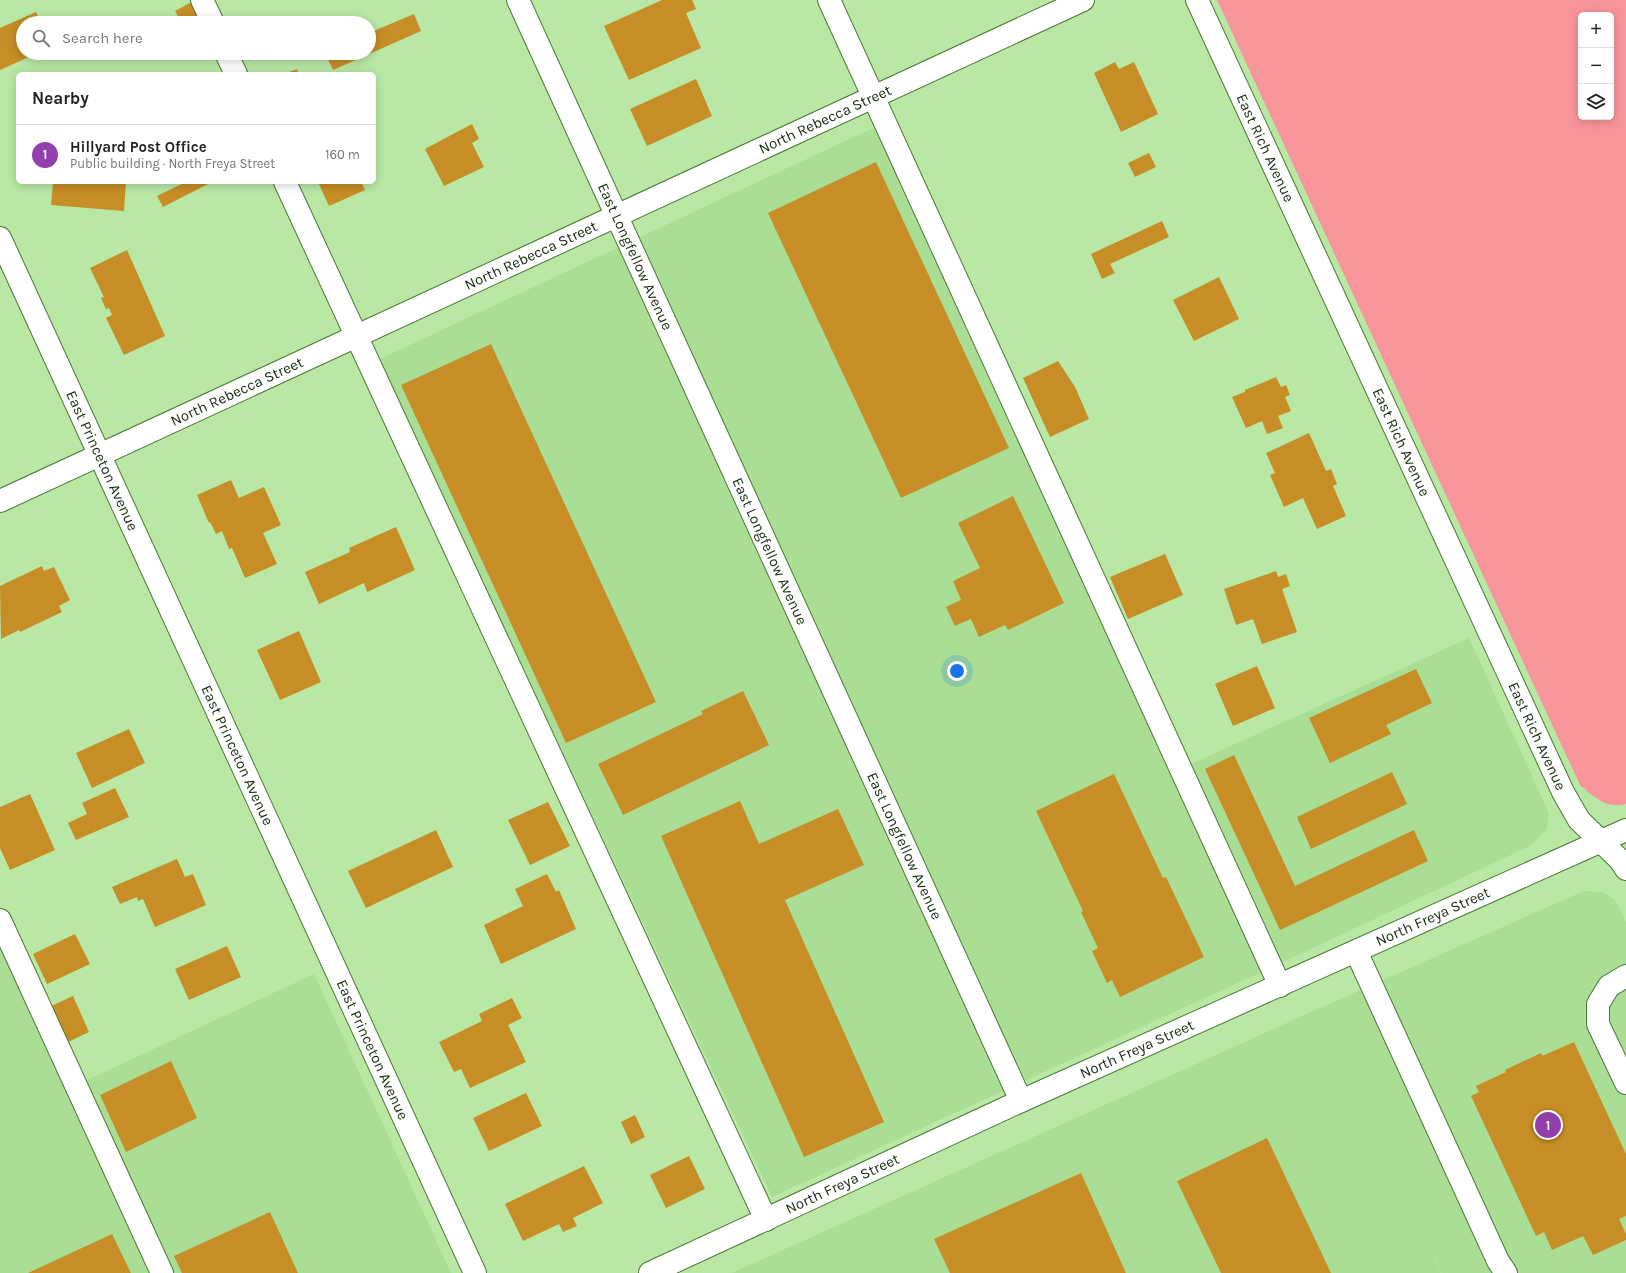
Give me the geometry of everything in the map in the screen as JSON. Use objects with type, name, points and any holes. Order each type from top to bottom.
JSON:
[{"type":"street","points":[[202,0],[210,16]]},
{"type":"street","name":"East Longfellow Avenue","points":[[518,0],[1022,1101]]},
{"type":"street","points":[[829,0],[1280,986]]},
{"type":"street","name":"North Rebecca Street","points":[[0,501],[617,217],[1083,0]]},
{"type":"street","name":"East Rich Avenue","points":[[1197,0],[1563,792],[1579,820],[1620,860],[1626,869]]},
{"type":"street","points":[[229,60],[235,72]]},
{"type":"street","points":[[286,184],[766,1220]]},
{"type":"street","name":"East Princeton Avenue","points":[[0,238],[475,1273]]},
{"type":"street","name":"North Freya Street","points":[[650,1273],[1022,1101],[1626,830]]},
{"type":"street","points":[[0,920],[162,1273]]},
{"type":"street","points":[[1356,951],[1498,1261],[1506,1273]]},
{"type":"street","points":[[1626,976],[1609,986],[1598,1004],[1598,1024],[1626,1083]]},
{"type":"shaded area","points":[[1217,0],[1626,0],[1626,804],[1612,805],[1595,798],[1580,785]]},
{"type":"shaded area","points":[[892,119],[1189,765],[1469,638],[1549,813],[1546,830],[1532,845],[1281,963],[772,1197],[378,360]]},
{"type":"shaded area","points":[[1584,891],[1603,892],[1616,901],[1626,922],[1626,1273],[1442,1273],[1420,1227],[1441,1273],[732,1273],[1320,1008]]},
{"type":"shaded area","points":[[0,945],[66,1090],[314,974],[451,1273],[0,1273]]},
{"type":"building","points":[[662,0],[692,0],[696,9],[686,13],[701,48],[629,80],[604,26]]},
{"type":"building","points":[[192,2],[199,16],[178,16],[175,11]]},
{"type":"building","points":[[36,12],[38,16],[27,16]]},
{"type":"building","points":[[414,14],[421,31],[376,51],[376,30]]},
{"type":"building","points":[[16,21],[16,60],[22,60],[0,70],[0,28]]},
{"type":"building","points":[[328,60],[356,60],[333,70]]},
{"type":"building","points":[[1115,62],[1119,69],[1134,62],[1158,114],[1121,132],[1094,73]]},
{"type":"building","points":[[297,69],[298,72],[289,72]]},
{"type":"building","points":[[696,79],[712,116],[647,146],[630,109]]},
{"type":"building","points":[[472,124],[479,139],[472,143],[484,167],[444,186],[425,149]]},
{"type":"building","points":[[1149,153],[1156,167],[1135,177],[1128,163]]},
{"type":"building","points":[[876,162],[1009,448],[901,498],[768,213]]},
{"type":"building","points":[[53,184],[126,184],[124,211],[51,205]]},
{"type":"building","points":[[182,184],[208,184],[163,207],[157,196]]},
{"type":"building","points":[[319,184],[362,184],[365,190],[329,206]]},
{"type":"building","points":[[1162,221],[1169,237],[1110,264],[1115,273],[1102,279],[1091,254]]},
{"type":"building","points":[[127,250],[165,336],[124,355],[106,318],[112,315],[109,308],[106,309],[101,298],[104,297],[90,268]]},
{"type":"building","points":[[1219,277],[1239,319],[1194,341],[1173,300]]},
{"type":"building","points":[[491,344],[656,702],[566,743],[401,385]]},
{"type":"building","points":[[1058,361],[1075,387],[1089,419],[1050,437],[1023,378]]},
{"type":"building","points":[[1276,377],[1281,387],[1286,385],[1290,395],[1285,397],[1291,411],[1278,416],[1283,428],[1267,434],[1262,421],[1246,428],[1232,397]]},
{"type":"building","points":[[1309,433],[1326,471],[1331,469],[1337,484],[1333,486],[1346,516],[1317,529],[1303,498],[1284,507],[1270,475],[1275,473],[1266,453]]},
{"type":"building","points":[[231,480],[239,498],[264,487],[281,525],[263,533],[277,564],[245,578],[232,548],[229,549],[222,531],[216,534],[210,522],[209,523],[197,495]]},
{"type":"building","points":[[1013,496],[1064,603],[1008,630],[1005,625],[979,637],[971,619],[955,626],[946,607],[961,600],[953,581],[980,568],[958,523]]},
{"type":"building","points":[[396,527],[415,570],[367,592],[364,583],[319,604],[305,572],[350,552],[349,548]]},
{"type":"building","points":[[1165,554],[1183,595],[1128,619],[1110,577]]},
{"type":"building","points":[[42,566],[44,571],[54,567],[70,600],[59,606],[62,612],[20,632],[19,630],[1,639],[0,586]]},
{"type":"building","points":[[1276,571],[1278,577],[1286,574],[1290,586],[1282,589],[1297,632],[1262,644],[1253,619],[1236,625],[1224,589]]},
{"type":"building","points":[[299,631],[321,682],[280,700],[257,650]]},
{"type":"building","points":[[1257,666],[1275,708],[1233,726],[1215,684]]},
{"type":"building","points":[[1416,669],[1432,703],[1386,725],[1391,734],[1330,763],[1309,718]]},
{"type":"building","points":[[743,691],[769,745],[623,815],[598,764],[703,714],[701,711]]},
{"type":"building","points":[[129,729],[145,763],[92,788],[76,753]]},
{"type":"building","points":[[1234,755],[1295,886],[1414,830],[1428,861],[1280,930],[1205,769]]},
{"type":"building","points":[[1392,772],[1407,804],[1311,849],[1297,817]]},
{"type":"building","points":[[1114,774],[1163,878],[1166,877],[1204,957],[1120,997],[1112,980],[1107,983],[1092,951],[1098,948],[1081,912],[1083,911],[1036,811]]},
{"type":"building","points":[[115,788],[129,817],[76,840],[68,823],[87,814],[82,803]]},
{"type":"building","points":[[30,794],[55,850],[10,870],[0,848],[0,807]]},
{"type":"building","points":[[740,801],[759,844],[838,809],[864,865],[785,900],[884,1122],[804,1157],[661,836]]},
{"type":"building","points":[[548,802],[570,846],[530,865],[508,820]]},
{"type":"building","points":[[436,830],[453,867],[366,908],[348,871]]},
{"type":"building","points":[[177,859],[185,877],[193,874],[206,905],[155,927],[143,899],[138,901],[137,897],[120,904],[112,887]]},
{"type":"building","points":[[547,874],[556,892],[559,890],[576,929],[501,964],[484,925],[523,906],[515,889]]},
{"type":"building","points":[[75,934],[90,964],[47,984],[33,954]]},
{"type":"building","points":[[227,946],[241,977],[189,1000],[175,969]]},
{"type":"building","points":[[73,996],[89,1032],[64,1044],[47,1008]]},
{"type":"building","points":[[512,998],[522,1018],[508,1025],[526,1062],[470,1088],[461,1069],[454,1072],[439,1042],[482,1021],[479,1014]]},
{"type":"building","points":[[1574,1042],[1626,1154],[1626,1216],[1619,1219],[1626,1234],[1626,1240],[1593,1255],[1583,1236],[1552,1250],[1544,1232],[1536,1236],[1471,1096],[1479,1092],[1476,1086],[1506,1072],[1505,1070],[1541,1053],[1542,1056]]},
{"type":"building","points":[[171,1061],[197,1118],[126,1152],[100,1095]]},
{"type":"building","points":[[526,1093],[542,1126],[489,1151],[473,1118]]},
{"type":"building","points":[[635,1115],[645,1137],[631,1144],[621,1122]]},
{"type":"building","points":[[1267,1138],[1331,1273],[1221,1273],[1177,1181]]},
{"type":"building","points":[[689,1156],[705,1189],[666,1208],[650,1175]]},
{"type":"building","points":[[584,1166],[603,1203],[573,1218],[577,1226],[563,1232],[559,1224],[523,1241],[505,1204]]},
{"type":"building","points":[[1081,1173],[1126,1273],[950,1273],[934,1239]]},
{"type":"building","points":[[270,1212],[298,1273],[182,1273],[174,1256]]},
{"type":"building","points":[[112,1234],[131,1273],[28,1273]]},
{"type":"place","name":"Hillyard Post Office","points":[[1548,1125]]}]
